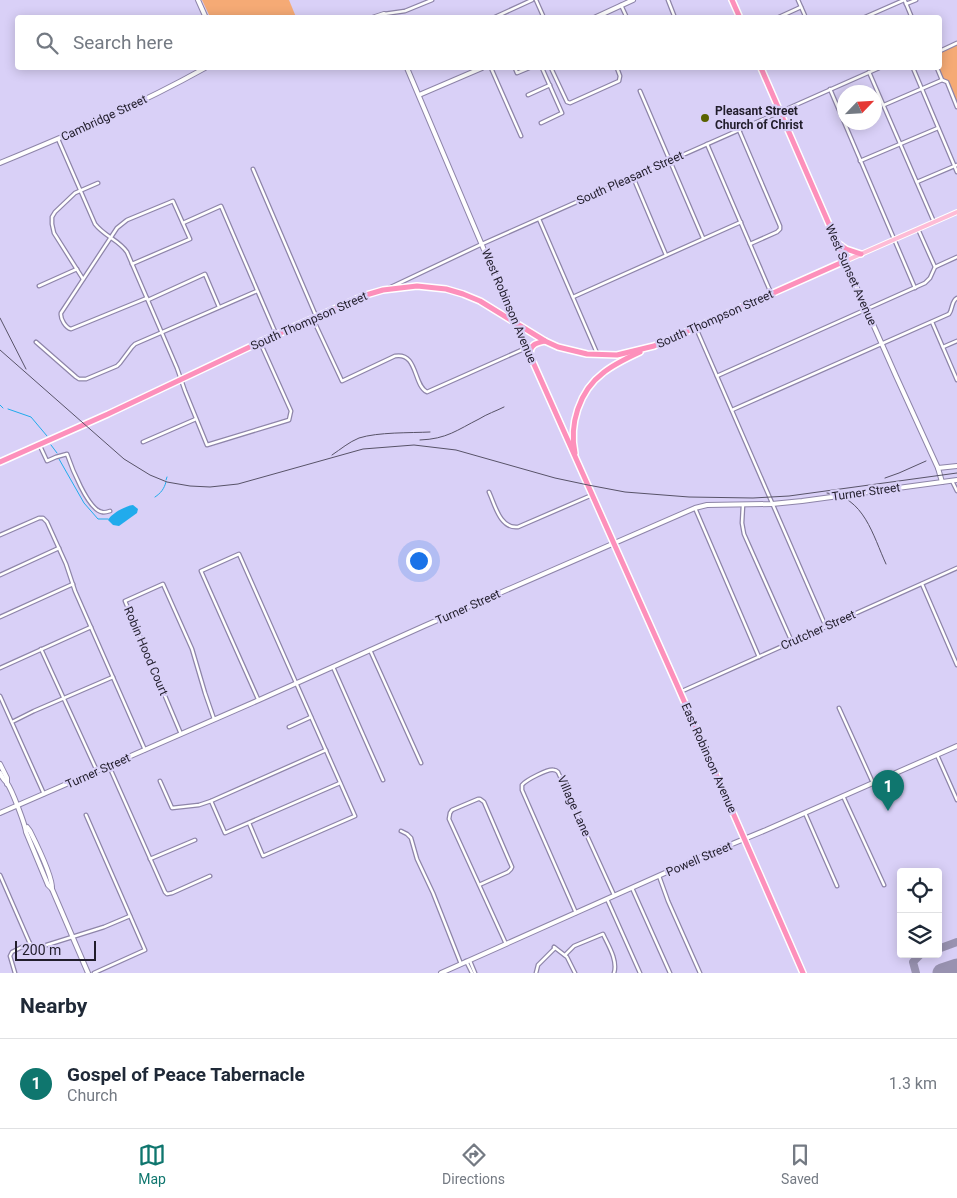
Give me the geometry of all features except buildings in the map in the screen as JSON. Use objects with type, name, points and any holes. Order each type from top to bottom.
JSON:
[{"type":"highway","points":[[732,0],[739,15]]},
{"type":"highway","name":"West Sunset Avenue","points":[[762,70],[845,261]]},
{"type":"highway","points":[[837,242],[846,249],[861,254]]},
{"type":"highway","name":"South Thompson Street","points":[[0,462],[260,342],[366,295],[383,290],[416,286],[446,289],[480,301],[558,347],[585,353],[617,355],[646,349],[845,261]]},
{"type":"highway","name":"West Robinson Avenue","points":[[516,323],[614,543]]},
{"type":"highway","points":[[531,359],[532,346],[545,341]]},
{"type":"highway","points":[[578,463],[573,438],[574,428],[578,408],[586,392],[597,378],[615,364],[646,349]]},
{"type":"highway","points":[[615,364],[617,355]]},
{"type":"highway","points":[[564,432],[574,428]]},
{"type":"highway","name":"East Robinson Avenue","points":[[614,543],[803,973]]},
{"type":"main road","name":"South Thompson Street","points":[[845,261],[956,213]]},
{"type":"street","points":[[198,0],[205,15]]},
{"type":"street","points":[[388,15],[405,11],[432,0]]},
{"type":"street","points":[[500,15],[532,0]]},
{"type":"street","points":[[536,0],[543,15]]},
{"type":"street","points":[[600,15],[633,0]]},
{"type":"street","points":[[668,0],[675,15]]},
{"type":"street","points":[[798,0],[805,15]]},
{"type":"street","points":[[871,15],[904,0],[911,15]]},
{"type":"street","points":[[906,4],[916,0]]},
{"type":"street","points":[[621,5],[626,15]]},
{"type":"street","points":[[783,15],[801,6]]},
{"type":"street","points":[[942,50],[957,43]]},
{"type":"street","name":"Cambridge Street","points":[[0,163],[83,129],[201,70]]},
{"type":"street","name":"West Robinson Avenue","points":[[408,70],[516,323]]},
{"type":"street","points":[[419,95],[477,70]]},
{"type":"street","points":[[493,70],[521,136]]},
{"type":"street","points":[[541,123],[562,113],[543,70]]},
{"type":"street","points":[[552,70],[567,102],[570,103],[619,80],[620,76],[617,70]]},
{"type":"street","name":"South Pleasant Street","points":[[383,290],[874,70]]},
{"type":"street","points":[[914,70],[957,172]]},
{"type":"street","points":[[938,70],[942,80],[946,82],[957,107]]},
{"type":"street","points":[[869,72],[934,222]]},
{"type":"street","points":[[884,105],[942,80]]},
{"type":"street","points":[[528,94],[550,84]]},
{"type":"street","points":[[830,90],[915,288]]},
{"type":"street","points":[[640,91],[703,238]]},
{"type":"street","points":[[860,161],[938,128]]},
{"type":"street","points":[[739,130],[780,224],[780,229],[777,232],[750,244]]},
{"type":"street","points":[[58,139],[95,224],[128,252],[207,445],[289,420],[291,410],[260,342]]},
{"type":"street","points":[[707,144],[771,293]]},
{"type":"street","points":[[917,182],[956,166]]},
{"type":"street","points":[[253,169],[342,381],[395,356],[401,355],[408,359],[422,389],[427,392],[526,348]]},
{"type":"street","points":[[633,177],[666,255]]},
{"type":"street","points":[[83,279],[54,233],[52,217],[54,212],[75,193],[98,182]]},
{"type":"street","points":[[132,264],[190,238],[173,201],[127,220],[117,228],[60,316],[69,329],[205,274],[219,307]]},
{"type":"street","points":[[183,223],[221,206],[277,335]]},
{"type":"street","points":[[956,213],[957,219]]},
{"type":"street","points":[[539,219],[598,354]]},
{"type":"street","points":[[573,297],[741,222]]},
{"type":"street","points":[[918,229],[935,267]]},
{"type":"street","points":[[717,376],[915,288],[928,281],[935,267],[957,257]]},
{"type":"street","name":"West Sunset Avenue","points":[[845,261],[938,468],[942,482]]},
{"type":"street","points":[[39,286],[77,270]]},
{"type":"street","points":[[36,342],[76,378],[83,380],[117,366],[132,346],[257,291]]},
{"type":"street","points":[[732,410],[949,314],[953,301],[957,298]]},
{"type":"street","points":[[932,321],[957,380]]},
{"type":"street","points":[[696,327],[826,627]]},
{"type":"street","points":[[943,347],[957,341]]},
{"type":"street","points":[[143,442],[196,419]]},
{"type":"street","points":[[39,444],[47,461],[66,454],[82,490],[92,505],[101,512],[110,511]]},
{"type":"street","points":[[938,468],[957,466]]},
{"type":"street","points":[[955,481],[957,491]]},
{"type":"street","name":"Turner Street","points":[[0,813],[695,508],[707,505],[772,504],[955,481]]},
{"type":"street","points":[[489,492],[504,522],[512,528],[592,495]]},
{"type":"street","points":[[742,505],[744,534],[792,642]]},
{"type":"street","points":[[695,508],[758,657]]},
{"type":"street","points":[[0,535],[39,518],[43,518],[47,522],[145,750]]},
{"type":"street","points":[[0,574],[59,548]]},
{"type":"street","points":[[249,823],[263,856],[355,816],[239,554],[202,571],[259,700]]},
{"type":"street","name":"Crutcher Street","points":[[680,692],[957,568]]},
{"type":"street","points":[[0,617],[73,584]]},
{"type":"street","name":"Robin Hood Court","points":[[181,734],[125,601],[163,584],[192,649],[214,719]]},
{"type":"street","points":[[922,584],[957,664]]},
{"type":"street","points":[[0,668],[91,627]]},
{"type":"street","points":[[41,649],[97,771]]},
{"type":"street","points":[[370,650],[420,763]]},
{"type":"street","points":[[333,667],[383,780]]},
{"type":"street","points":[[12,722],[113,677]]},
{"type":"street","points":[[0,696],[44,794]]},
{"type":"street","points":[[839,708],[873,783]]},
{"type":"street","points":[[289,727],[311,717]]},
{"type":"street","name":"Powell Street","points":[[441,973],[957,746]]},
{"type":"street","points":[[160,781],[172,808],[199,805],[326,750]]},
{"type":"street","points":[[937,755],[957,800]]},
{"type":"street","points":[[0,764],[7,778],[7,784]]},
{"type":"street","points":[[109,766],[163,890],[167,894],[172,893],[210,876]]},
{"type":"street","name":"Village Lane","points":[[576,913],[522,790],[522,785],[526,781],[551,770],[558,772],[614,896]]},
{"type":"street","points":[[0,773],[26,826],[26,832],[48,885],[52,889],[88,973]]},
{"type":"street","points":[[211,801],[226,833],[340,783]]},
{"type":"street","points":[[843,796],[884,885]]},
{"type":"street","points":[[479,885],[511,869],[511,864],[488,811],[484,802],[480,799],[455,809],[450,813],[450,819],[479,885],[506,944]]},
{"type":"street","points":[[805,813],[837,886]]},
{"type":"street","points":[[86,815],[145,950],[94,973]]},
{"type":"street","points":[[400,831],[407,834],[410,838],[417,860],[434,894],[461,964]]},
{"type":"street","points":[[150,860],[194,840]]},
{"type":"street","points":[[0,875],[34,950],[104,927],[130,916]]},
{"type":"street","points":[[659,876],[700,973]]},
{"type":"street","points":[[632,888],[670,973]]},
{"type":"street","points":[[607,899],[640,973]]},
{"type":"street","points":[[565,955],[572,947],[603,934],[615,962],[616,969],[614,973]]},
{"type":"street","points":[[15,973],[10,956],[12,952],[30,943]]},
{"type":"street","points":[[536,973],[538,966],[555,948],[570,961],[575,973]]},
{"type":"street","points":[[468,961],[474,973]]},
{"type":"shaded area","points":[[202,0],[289,0],[295,15],[209,15]]},
{"type":"shaded area","points":[[957,43],[957,107],[947,82],[942,80],[938,70],[942,70],[942,50]]},
{"type":"water","points":[[133,505],[138,509],[137,513],[119,526],[113,525],[108,520],[112,515]]},
{"type":"waterway","points":[[0,405],[3,408]]},
{"type":"waterway","points":[[8,409],[31,417],[47,436]]},
{"type":"waterway","points":[[51,445],[57,453]]},
{"type":"waterway","points":[[59,459],[84,503],[98,519],[108,519]]},
{"type":"waterway","points":[[155,497],[162,491],[166,482]]},
{"type":"taxiway","points":[[942,948],[957,942]]},
{"type":"taxiway","points":[[916,973],[913,962],[917,958]]},
{"type":"runway","points":[[942,973],[957,968]]},
{"type":"railway","points":[[0,318],[26,369]]},
{"type":"railway","points":[[0,350],[124,459],[150,475],[167,482],[190,486],[210,487],[238,484],[363,449],[414,445],[456,450],[555,478],[625,492],[689,497],[753,498],[789,496],[957,473]]},
{"type":"railway","points":[[420,440],[438,438],[451,433],[504,407]]},
{"type":"railway","points":[[332,455],[359,438],[367,436],[430,432]]},
{"type":"railway","points":[[885,478],[926,461]]},
{"type":"railway","points":[[827,493],[850,501],[858,509],[866,519],[886,564]]},
{"type":"place","name":"Pleasant Street Church of Christ","points":[[705,118]]},
{"type":"place","name":"Gospel of Peace Tabernacle","points":[[888,811]]}]
